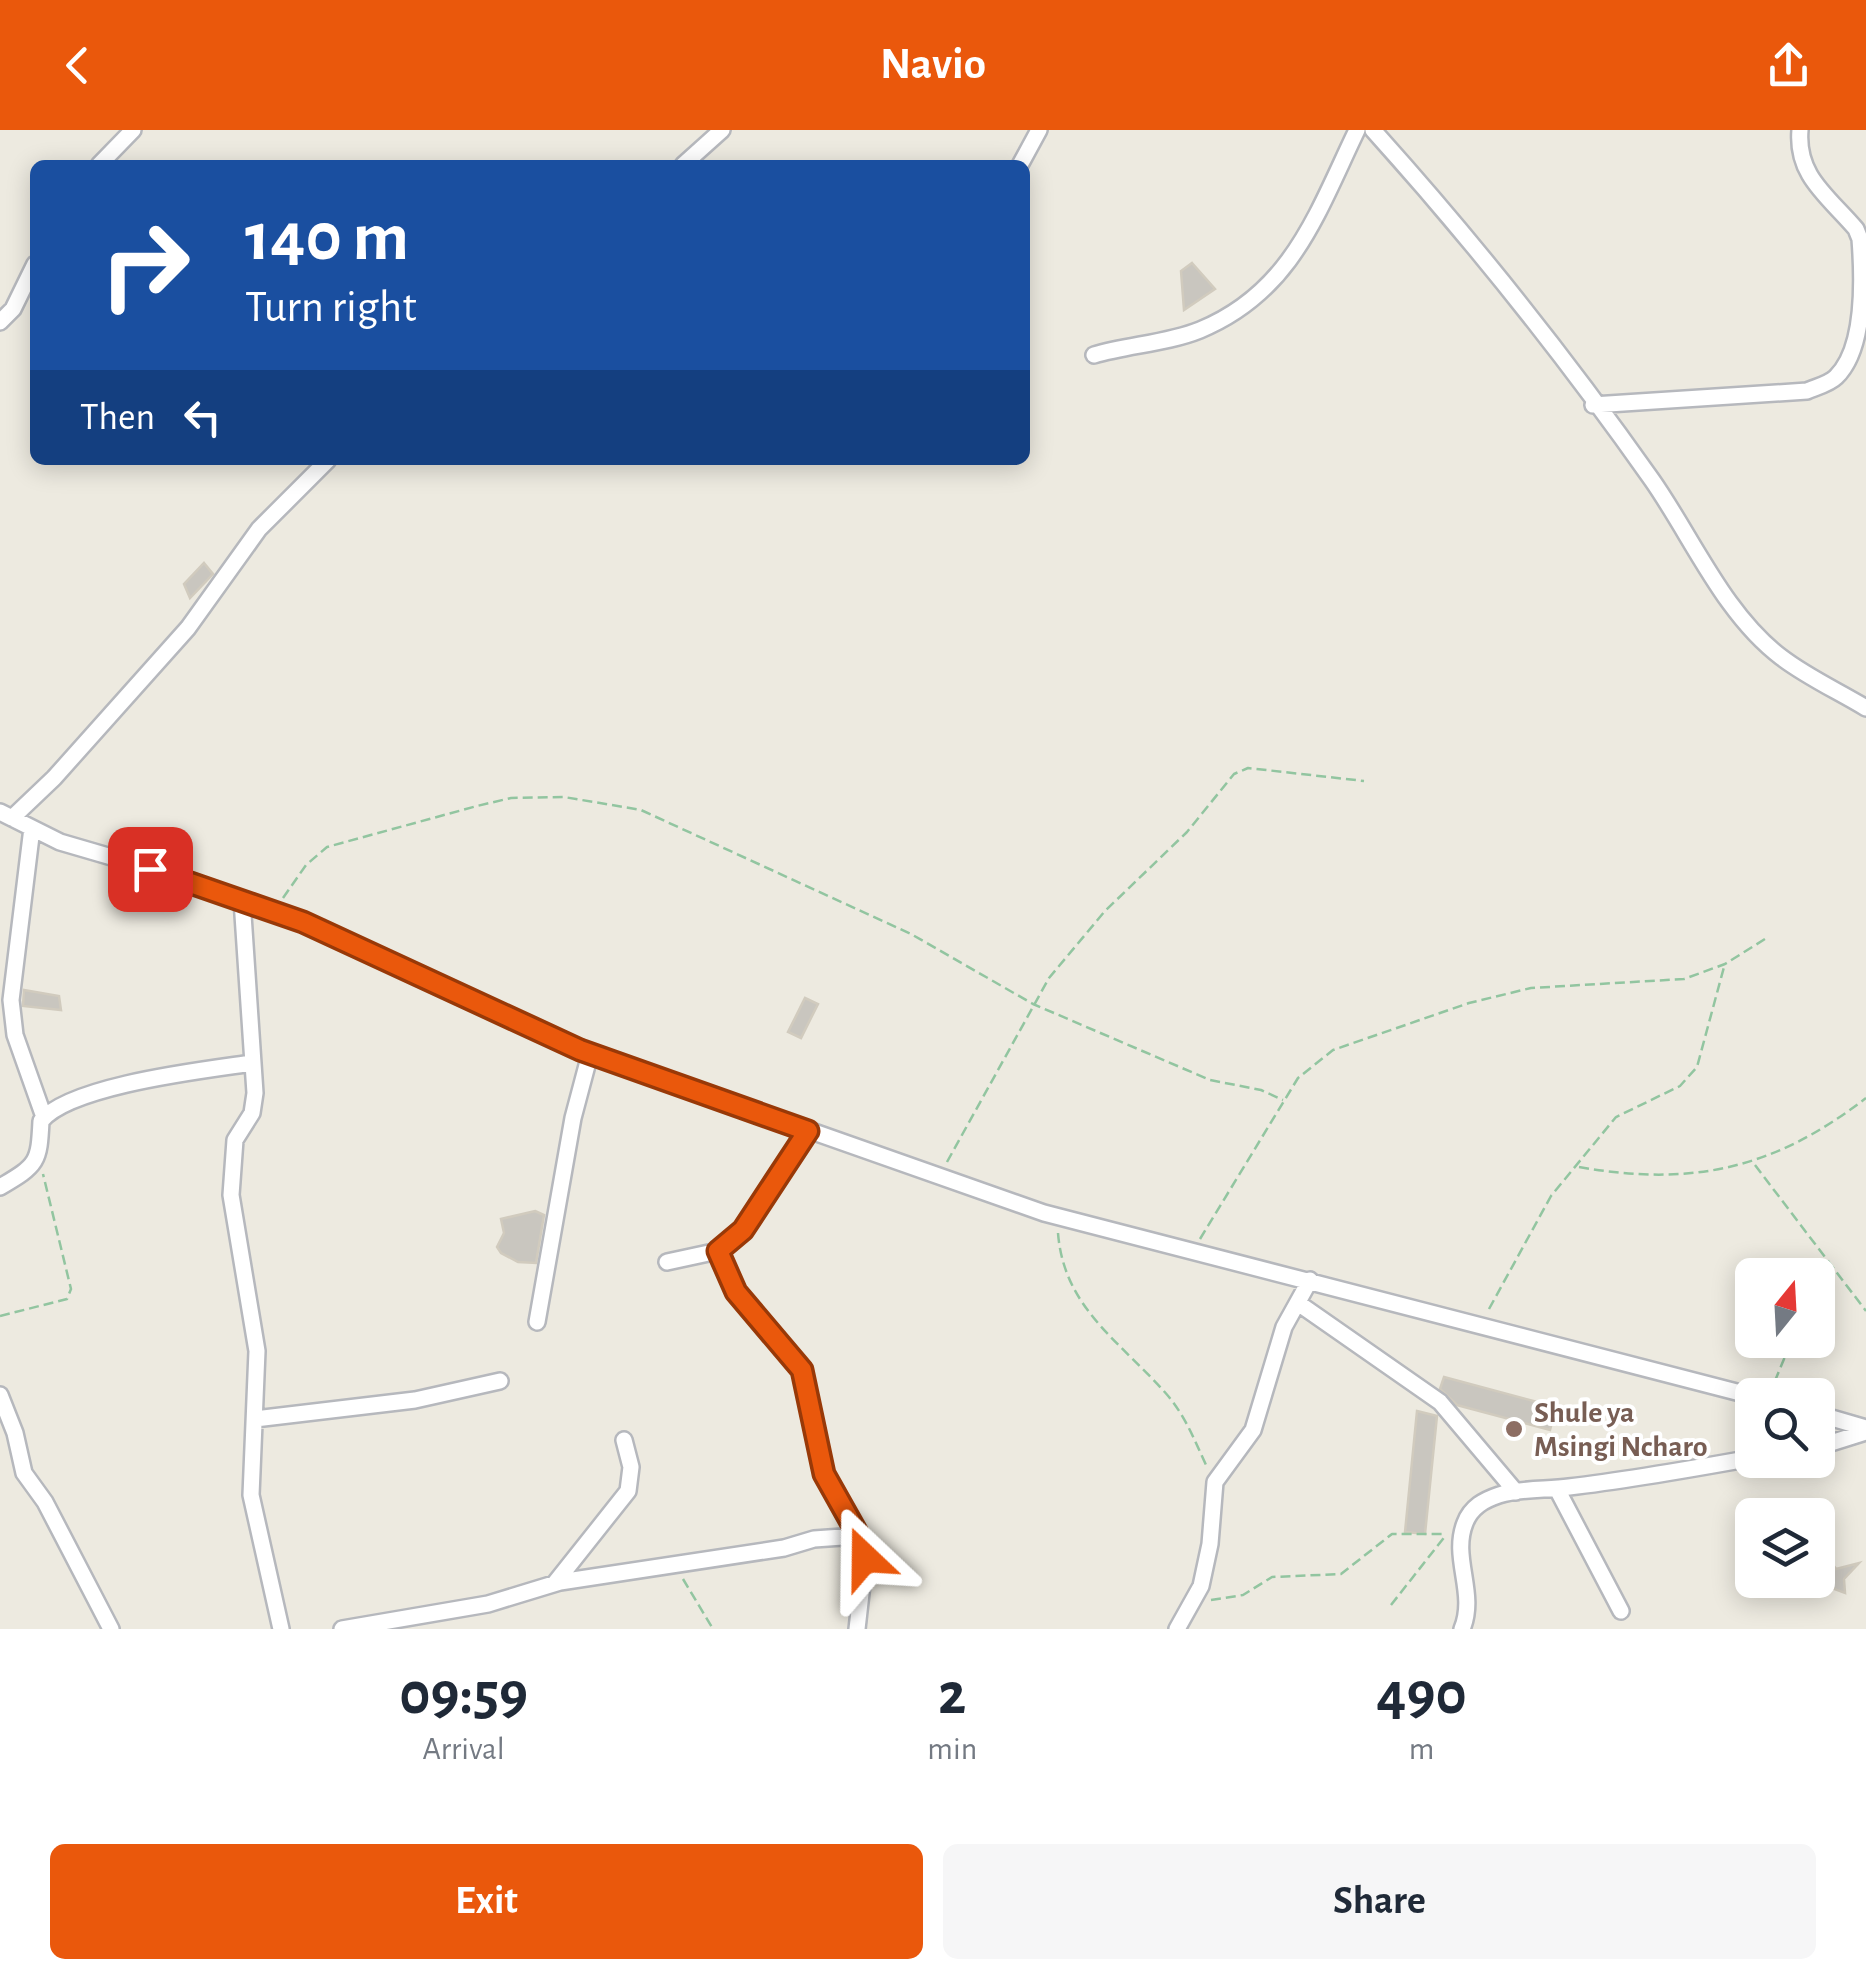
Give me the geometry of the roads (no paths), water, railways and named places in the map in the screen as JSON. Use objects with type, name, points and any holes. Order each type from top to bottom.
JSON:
[{"type":"street","points":[[104,160],[134,130]]},
{"type":"street","points":[[689,160],[722,130]]},
{"type":"street","points":[[1023,160],[1039,130]]},
{"type":"street","points":[[1094,354],[1198,332],[1252,302],[1290,265],[1357,130]]},
{"type":"street","points":[[1374,130],[1486,258],[1652,480],[1720,587],[1755,630],[1780,656],[1866,708]]},
{"type":"street","points":[[1593,405],[1807,391],[1835,378],[1850,360],[1863,307],[1860,239],[1856,229],[1804,168],[1798,155],[1800,130]]},
{"type":"street","points":[[0,322],[14,310],[30,275]]},
{"type":"street","points":[[323,465],[260,528],[188,628],[54,778],[6,815],[60,842],[274,912],[590,1054],[1057,1217],[1735,1391]]},
{"type":"street","points":[[0,1187],[36,1160],[42,1150],[44,1117],[15,1034],[11,1000],[32,828]]},
{"type":"street","points":[[242,900],[252,1114],[235,1140],[231,1195],[254,1322],[251,1495],[280,1629]]},
{"type":"street","points":[[537,1322],[573,1118],[590,1054]]},
{"type":"street","points":[[44,1117],[131,1082],[252,1063]]},
{"type":"street","points":[[668,1262],[718,1251],[743,1230],[808,1131]]},
{"type":"street","points":[[718,1251],[736,1292],[802,1370],[824,1474],[865,1558],[857,1629]]},
{"type":"street","points":[[1177,1629],[1194,1602],[1210,1544],[1214,1491],[1224,1466],[1253,1430],[1278,1344],[1310,1280]]},
{"type":"street","points":[[1298,1303],[1440,1402],[1516,1492]]},
{"type":"street","points":[[255,1419],[415,1400],[500,1381]]},
{"type":"street","points":[[0,1396],[16,1432],[24,1473],[45,1502],[110,1629]]},
{"type":"street","points":[[1835,1420],[1866,1430]]},
{"type":"street","points":[[1835,1441],[1866,1430]]},
{"type":"street","points":[[555,1583],[628,1492],[631,1467],[624,1440]]},
{"type":"street","points":[[1462,1629],[1470,1612],[1462,1540],[1466,1521],[1480,1502],[1516,1492],[1735,1461]]},
{"type":"street","points":[[1557,1489],[1621,1611]]},
{"type":"street","points":[[342,1629],[468,1608],[555,1583],[784,1548],[814,1539],[856,1536]]},
{"type":"place","name":"Shule ya Msingi Ncharo","points":[[1514,1429]]}]
